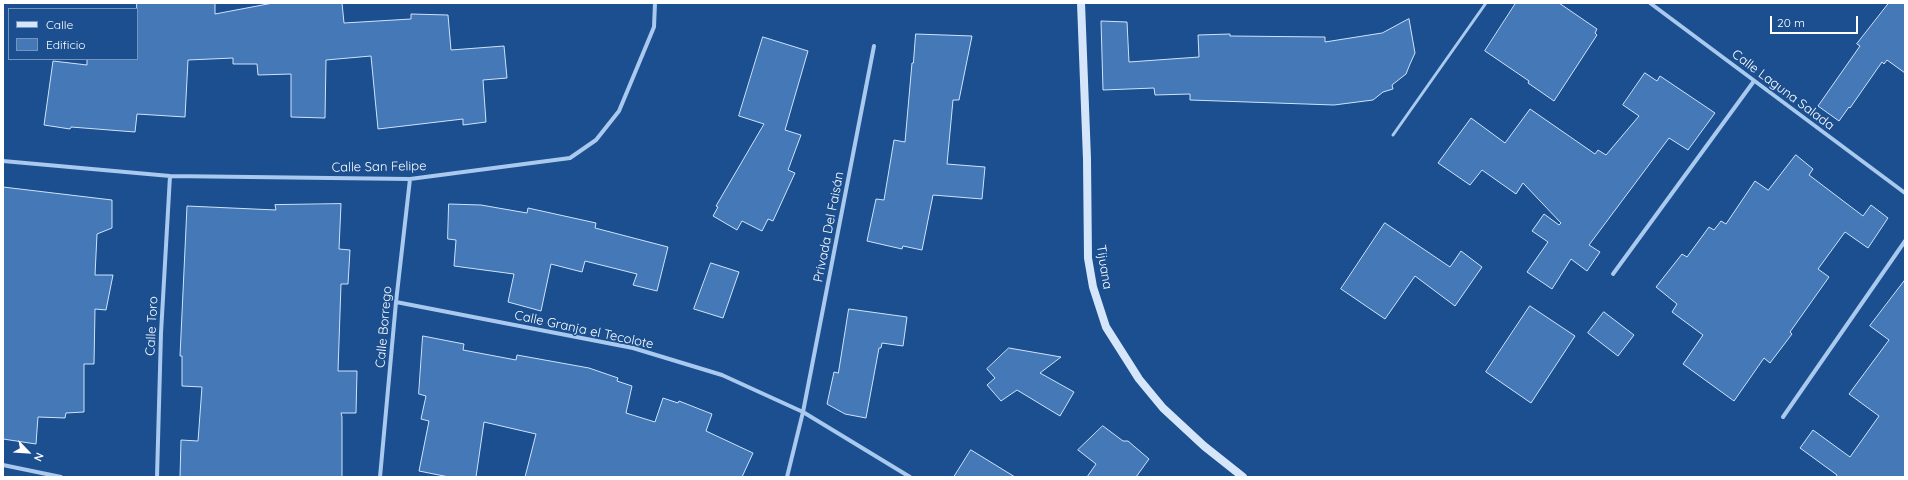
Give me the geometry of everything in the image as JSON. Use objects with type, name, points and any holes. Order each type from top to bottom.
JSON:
[{"type":"street","name":"Calle San Felipe","points":[[3,161],[170,176],[410,179],[570,158],[596,140],[619,111],[654,27],[655,3]]},
{"type":"street","name":"Tijuana","points":[[1081,3],[1087,159],[1088,258],[1093,287],[1106,327],[1139,379],[1163,408],[1204,446],[1243,477]]},
{"type":"street","name":"Calle Laguna Salada","points":[[1650,3],[1905,193]]},
{"type":"street","name":"Privada Del Faisán","points":[[787,477],[803,412],[874,46]]},
{"type":"street","points":[[1613,274],[1754,81]]},
{"type":"street","name":"Calle Toro","points":[[157,477],[161,333],[170,176]]},
{"type":"street","name":"Calle Borrego","points":[[380,477],[396,302],[410,179]]},
{"type":"street","points":[[1783,417],[1905,241]]},
{"type":"street","name":"Calle Granja el Tecolote","points":[[396,302],[633,348],[722,375],[803,412],[910,477]]},
{"type":"street","points":[[3,465],[61,477]]},
{"type":"lane","points":[[1393,135],[1486,3]]},
{"type":"building","points":[[137,3],[215,3],[215,14],[273,3],[342,3],[344,23],[411,19],[411,14],[448,15],[451,50],[504,46],[507,78],[483,80],[486,122],[463,125],[463,119],[378,129],[371,56],[326,60],[325,118],[291,117],[291,74],[258,75],[257,64],[233,64],[233,58],[188,60],[185,117],[137,114],[135,132],[71,127],[70,129],[44,125],[53,61],[87,65],[87,60],[138,60]]},
{"type":"building","points":[[1516,3],[1559,3],[1597,29],[1595,33],[1597,35],[1554,101],[1528,83],[1529,81],[1485,51]]},
{"type":"building","points":[[1889,3],[1905,3],[1905,73],[1887,60],[1884,64],[1882,62],[1850,108],[1849,107],[1839,121],[1818,106],[1860,46],[1857,44]]},
{"type":"building","points":[[1409,19],[1415,53],[1406,74],[1392,85],[1393,89],[1383,92],[1373,100],[1334,105],[1190,100],[1190,94],[1155,95],[1154,88],[1103,90],[1101,21],[1127,22],[1129,62],[1199,57],[1198,35],[1230,34],[1230,36],[1325,37],[1325,42],[1382,33]]},
{"type":"building","points":[[916,34],[972,36],[959,100],[953,100],[947,164],[985,167],[982,199],[933,195],[922,250],[903,246],[902,249],[867,241],[876,199],[884,200],[894,140],[905,142]]},
{"type":"building","points":[[763,37],[808,51],[785,130],[801,135],[788,170],[795,173],[773,221],[768,219],[762,231],[742,221],[737,230],[713,216],[718,207],[716,206],[764,124],[739,116]]},
{"type":"building","points":[[1645,73],[1657,81],[1660,76],[1715,113],[1688,150],[1669,138],[1589,245],[1600,252],[1587,271],[1571,259],[1552,289],[1527,272],[1548,242],[1532,231],[1544,214],[1559,225],[1561,223],[1523,183],[1516,194],[1482,170],[1470,185],[1438,163],[1471,118],[1505,143],[1530,109],[1595,154],[1598,150],[1606,155],[1639,116],[1623,105]]},
{"type":"building","points":[[1796,155],[1813,169],[1809,175],[1863,216],[1871,205],[1888,218],[1868,248],[1845,232],[1818,269],[1829,277],[1790,332],[1792,334],[1770,363],[1764,358],[1734,401],[1683,364],[1703,335],[1672,312],[1677,304],[1656,287],[1682,254],[1687,257],[1709,227],[1714,230],[1721,221],[1726,224],[1755,181],[1768,190]]},
{"type":"building","points":[[3,187],[112,200],[112,228],[97,234],[95,275],[113,275],[106,310],[95,309],[94,364],[84,364],[84,412],[66,413],[65,418],[38,417],[36,444],[3,439]]},
{"type":"building","points":[[341,204],[339,249],[350,250],[348,284],[341,284],[338,371],[357,371],[356,413],[341,413],[342,477],[180,477],[181,440],[198,441],[202,387],[182,386],[182,356],[180,356],[187,206],[276,210],[275,205]]},
{"type":"building","points":[[449,204],[481,205],[527,213],[528,208],[596,223],[595,228],[668,247],[657,291],[633,285],[637,274],[585,261],[582,272],[551,264],[541,311],[508,302],[514,274],[454,266],[456,240],[448,239]]},
{"type":"building","points":[[1385,223],[1450,267],[1461,251],[1482,267],[1455,306],[1415,276],[1385,319],[1341,289]]},
{"type":"building","points":[[711,263],[739,272],[723,318],[694,309]]},
{"type":"building","points":[[1905,280],[1905,477],[1836,477],[1837,475],[1800,448],[1813,430],[1850,457],[1879,416],[1849,394],[1889,340],[1870,326]]},
{"type":"building","points":[[1530,306],[1575,336],[1531,403],[1486,372]]},
{"type":"building","points":[[849,309],[907,317],[903,346],[882,343],[881,348],[879,348],[866,418],[845,414],[827,404],[834,372],[838,373]]},
{"type":"building","points":[[1604,312],[1634,335],[1618,356],[1588,333]]},
{"type":"building","points":[[423,336],[464,344],[463,350],[516,360],[517,355],[589,368],[618,378],[617,381],[632,386],[626,413],[655,422],[663,398],[678,403],[679,401],[712,414],[706,431],[753,453],[742,477],[525,477],[536,434],[484,422],[476,477],[449,477],[419,471],[429,421],[421,419],[426,396],[419,394]]},
{"type":"building","points":[[1009,348],[1061,357],[1040,373],[1074,392],[1060,416],[1017,390],[1001,401],[987,385],[995,378],[987,369]]},
{"type":"building","points":[[1103,426],[1123,441],[1128,441],[1149,459],[1136,477],[1087,477],[1096,464],[1078,450]]},
{"type":"building","points":[[971,450],[1015,477],[954,477]]}]
